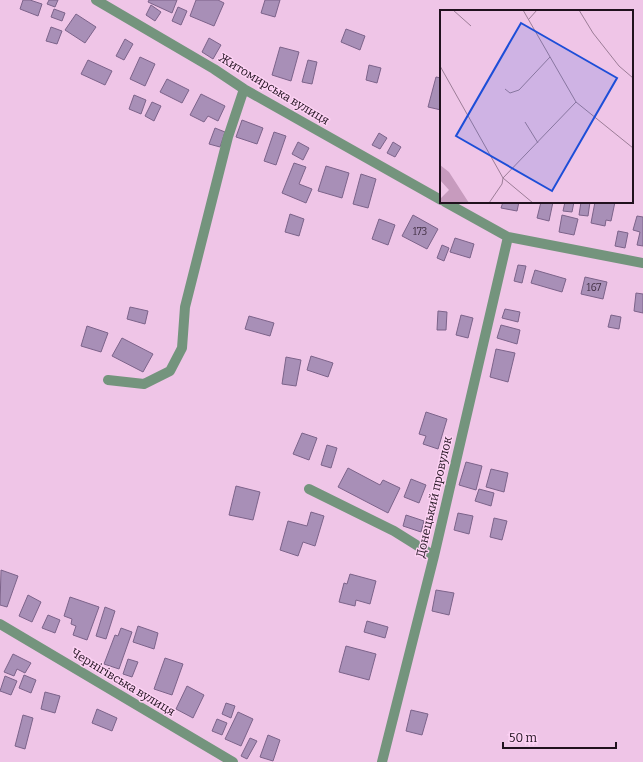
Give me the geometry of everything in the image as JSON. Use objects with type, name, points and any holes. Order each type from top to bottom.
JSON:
[{"type":"street","name":"Житомирська вулиця","points":[[96,0],[214,68],[244,89],[440,199]]},
{"type":"street","points":[[108,380],[144,384],[170,371],[182,348],[185,307],[190,286],[228,137],[244,89]]},
{"type":"street","points":[[447,203],[508,237],[643,263]]},
{"type":"street","name":"Донецький провулок","points":[[382,762],[434,556],[508,237]]},
{"type":"street","points":[[309,489],[394,531],[434,556]]},
{"type":"street","name":"Чернігівська вулиця","points":[[0,624],[232,762]]},
{"type":"building","points":[[23,0],[30,0],[42,4],[38,16],[20,9]]},
{"type":"building","points":[[49,0],[58,0],[55,7],[47,4]]},
{"type":"building","points":[[149,0],[177,0],[172,13],[148,2]]},
{"type":"building","points":[[196,0],[218,0],[224,3],[214,26],[190,16]]},
{"type":"building","points":[[265,0],[280,0],[275,17],[261,13]]},
{"type":"building","points":[[151,5],[161,12],[155,21],[146,15]]},
{"type":"building","points":[[178,7],[187,11],[181,25],[172,21]]},
{"type":"building","points":[[54,9],[65,13],[62,21],[51,17]]},
{"type":"building","points":[[76,14],[96,27],[85,43],[65,30]]},
{"type":"building","points":[[51,27],[62,31],[57,44],[46,41]]},
{"type":"building","points":[[346,29],[365,36],[360,50],[341,42]]},
{"type":"building","points":[[209,38],[221,45],[213,59],[202,52]]},
{"type":"building","points":[[125,39],[133,44],[124,60],[116,56]]},
{"type":"building","points":[[280,47],[299,52],[291,81],[272,75]]},
{"type":"building","points":[[140,57],[155,64],[145,86],[130,79]]},
{"type":"building","points":[[88,60],[112,71],[105,85],[81,74]]},
{"type":"building","points":[[308,60],[317,62],[312,84],[302,82]]},
{"type":"building","points":[[369,65],[381,68],[377,83],[366,80]]},
{"type":"building","points":[[436,77],[440,78],[440,110],[428,107]]},
{"type":"building","points":[[167,79],[189,90],[182,103],[160,92]]},
{"type":"building","points":[[201,94],[225,106],[218,121],[208,116],[204,122],[190,115]]},
{"type":"building","points":[[134,95],[146,100],[141,114],[129,109]]},
{"type":"building","points":[[152,102],[161,106],[154,121],[145,116]]},
{"type":"building","points":[[242,120],[263,128],[257,144],[236,137]]},
{"type":"building","points":[[215,128],[225,132],[220,147],[209,144]]},
{"type":"building","points":[[274,132],[286,136],[276,165],[264,161]]},
{"type":"building","points":[[379,133],[387,138],[380,149],[372,145]]},
{"type":"building","points":[[298,142],[309,148],[303,160],[292,154]]},
{"type":"building","points":[[393,142],[401,147],[395,157],[387,153]]},
{"type":"building","points":[[294,163],[306,167],[299,184],[312,189],[306,203],[282,193]]},
{"type":"building","points":[[326,166],[349,173],[342,198],[318,191]]},
{"type":"building","points":[[361,174],[376,179],[368,208],[353,204]]},
{"type":"building","points":[[503,203],[519,203],[517,211],[501,208]]},
{"type":"building","points":[[541,203],[553,203],[549,221],[537,218]]},
{"type":"building","points":[[565,203],[574,203],[572,212],[563,211]]},
{"type":"building","points":[[581,203],[590,203],[588,216],[579,215]]},
{"type":"building","points":[[595,203],[615,203],[611,221],[606,220],[605,226],[591,223]]},
{"type":"building","points":[[290,214],[304,219],[299,236],[285,232]]},
{"type":"building","points":[[413,215],[438,229],[427,249],[402,236]]},
{"type":"building","points":[[562,215],[578,219],[574,235],[559,232]]},
{"type":"building","points":[[637,216],[643,217],[643,246],[637,245],[640,232],[633,230]]},
{"type":"building","points":[[379,219],[395,225],[388,245],[372,239]]},
{"type":"building","points":[[618,231],[628,233],[625,248],[615,246]]},
{"type":"building","points":[[455,238],[474,244],[470,258],[450,252]]},
{"type":"building","points":[[442,245],[449,248],[444,261],[437,258]]},
{"type":"building","points":[[518,265],[526,266],[522,283],[514,281]]},
{"type":"building","points":[[535,270],[566,279],[562,292],[531,283]]},
{"type":"building","points":[[585,277],[607,282],[603,299],[581,294]]},
{"type":"building","points":[[636,293],[643,294],[643,313],[634,311]]},
{"type":"building","points":[[130,307],[148,311],[145,324],[127,319]]},
{"type":"building","points":[[505,309],[520,312],[518,322],[502,318]]},
{"type":"building","points":[[438,311],[447,312],[446,330],[437,330]]},
{"type":"building","points":[[461,315],[473,318],[468,338],[456,335]]},
{"type":"building","points":[[611,315],[621,317],[619,329],[608,327]]},
{"type":"building","points":[[249,316],[274,323],[270,336],[245,329]]},
{"type":"building","points":[[501,325],[520,330],[517,344],[497,338]]},
{"type":"building","points":[[87,326],[108,333],[101,352],[81,346]]},
{"type":"building","points":[[122,338],[153,354],[143,372],[112,356]]},
{"type":"building","points":[[496,349],[515,353],[508,382],[490,377]]},
{"type":"building","points":[[311,356],[333,363],[328,377],[307,370]]},
{"type":"building","points":[[286,357],[301,360],[296,386],[282,384]]},
{"type":"building","points":[[426,412],[447,419],[438,449],[423,444],[426,436],[419,434]]},
{"type":"building","points":[[302,433],[317,438],[309,460],[293,454]]},
{"type":"building","points":[[327,445],[337,448],[331,468],[321,465]]},
{"type":"building","points":[[466,462],[482,466],[476,490],[459,485]]},
{"type":"building","points":[[348,468],[380,485],[383,480],[400,488],[388,513],[338,487]]},
{"type":"building","points":[[491,469],[508,473],[504,492],[486,487]]},
{"type":"building","points":[[411,479],[426,485],[419,503],[404,497]]},
{"type":"building","points":[[236,486],[260,492],[253,520],[229,515]]},
{"type":"building","points":[[479,489],[494,493],[491,506],[475,501]]},
{"type":"building","points":[[311,512],[324,516],[315,546],[303,542],[298,556],[280,550],[288,521],[307,526]]},
{"type":"building","points":[[458,513],[473,516],[469,534],[454,530]]},
{"type":"building","points":[[406,515],[424,521],[421,532],[403,526]]},
{"type":"building","points":[[494,518],[507,521],[502,540],[490,537]]},
{"type":"building","points":[[1,570],[18,576],[7,607],[0,605]]},
{"type":"building","points":[[350,574],[376,581],[370,604],[356,600],[355,606],[339,602],[344,583],[347,584]]},
{"type":"building","points":[[436,590],[454,593],[449,615],[432,611]]},
{"type":"building","points":[[28,595],[41,602],[32,622],[19,616]]},
{"type":"building","points":[[70,597],[99,607],[87,640],[73,635],[76,626],[71,624],[72,619],[64,616]]},
{"type":"building","points":[[105,607],[115,611],[106,639],[96,636]]},
{"type":"building","points":[[48,615],[60,620],[55,633],[42,628]]},
{"type":"building","points":[[367,621],[388,627],[385,638],[364,632]]},
{"type":"building","points":[[138,626],[158,633],[154,649],[133,642]]},
{"type":"building","points":[[121,628],[132,632],[119,669],[104,664],[115,635],[118,636]]},
{"type":"building","points":[[346,646],[376,654],[369,680],[339,672]]},
{"type":"building","points":[[13,654],[31,663],[25,673],[17,669],[14,676],[4,672]]},
{"type":"building","points":[[165,658],[183,664],[172,695],[154,689]]},
{"type":"building","points":[[128,659],[138,662],[132,677],[123,674]]},
{"type":"building","points":[[24,675],[36,680],[31,693],[19,688]]},
{"type":"building","points":[[5,676],[17,681],[11,695],[0,691]]},
{"type":"building","points":[[187,686],[204,695],[193,718],[176,709]]},
{"type":"building","points":[[45,692],[60,696],[55,713],[41,709]]},
{"type":"building","points":[[226,703],[235,706],[231,718],[222,714]]},
{"type":"building","points":[[97,709],[117,718],[112,731],[92,723]]},
{"type":"building","points":[[411,710],[428,714],[422,735],[406,731]]},
{"type":"building","points":[[238,712],[253,719],[241,746],[225,739]]},
{"type":"building","points":[[23,715],[33,718],[25,749],[15,746]]},
{"type":"building","points":[[217,719],[227,723],[222,735],[212,731]]},
{"type":"building","points":[[268,735],[280,740],[273,761],[260,757]]},
{"type":"building","points":[[250,738],[257,741],[247,759],[241,756]]}]
